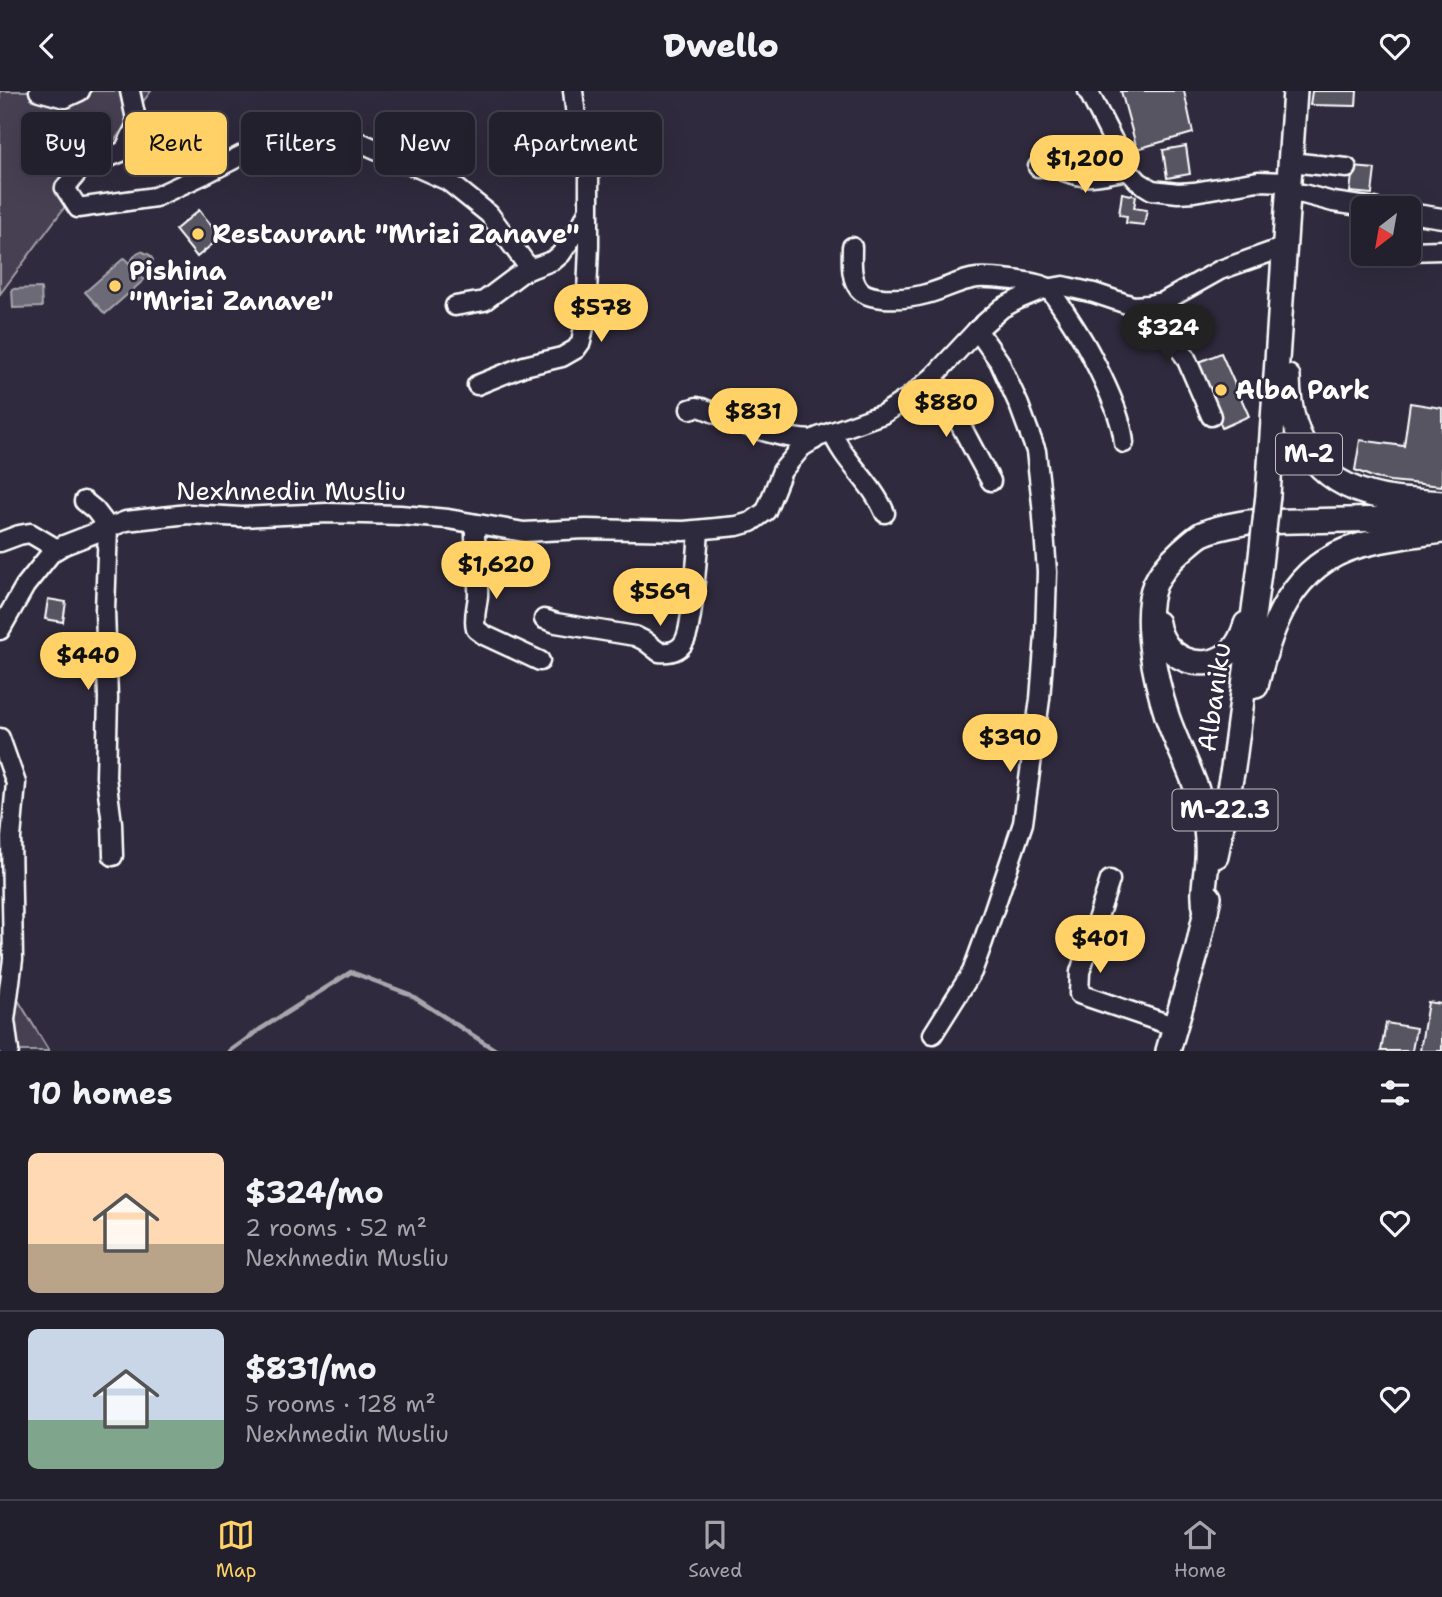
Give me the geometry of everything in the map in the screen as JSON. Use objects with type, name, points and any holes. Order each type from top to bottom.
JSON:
[{"type":"main road","name":"M-2","points":[[1295,91],[1281,313],[1290,326],[1290,406],[1296,430],[1316,463],[1347,486],[1391,499],[1442,503]]},
{"type":"main road","name":"Albaniku","points":[[1168,1051],[1206,912],[1233,768],[1261,565],[1281,313]]},
{"type":"main road","points":[[1206,912],[1202,898],[1207,857],[1206,827],[1201,803],[1167,715],[1158,679],[1149,617],[1155,584],[1173,558],[1201,534],[1222,527],[1249,522],[1442,518]]},
{"type":"main road","points":[[1223,818],[1260,671],[1274,627],[1288,597],[1307,573],[1338,554],[1378,541],[1442,531]]},
{"type":"main road","name":"M-2","points":[[1164,569],[1156,602],[1158,632],[1163,642],[1179,658],[1200,663],[1214,661],[1226,655],[1238,642],[1249,616],[1261,565]]},
{"type":"street","points":[[39,91],[65,98],[80,91]]},
{"type":"street","points":[[130,91],[136,124],[124,151],[80,169],[65,188],[78,208],[155,197],[287,132],[337,132],[448,181],[489,214],[530,269]]},
{"type":"street","points":[[477,385],[524,366],[562,358],[582,342],[586,317],[589,169],[573,91]]},
{"type":"street","points":[[1088,91],[1128,170],[1144,186],[1161,192],[1194,192],[1347,168]]},
{"type":"street","points":[[1038,166],[1055,167],[1080,176],[1128,170]]},
{"type":"street","points":[[1289,179],[1303,194],[1351,205]]},
{"type":"street","points":[[455,306],[484,301],[530,269],[554,260],[584,221],[589,207]]},
{"type":"street","points":[[1421,215],[1442,218]]},
{"type":"street","name":"Nexhmedin Musliu","points":[[852,247],[856,283],[865,294],[872,296],[909,298],[979,278],[1032,283],[1049,288]]},
{"type":"street","name":"Nexhmedin Musliu","points":[[0,630],[25,586],[52,552],[126,521],[188,514],[242,517],[327,513],[400,515],[524,532],[586,529],[699,531],[751,522],[766,511],[782,471],[802,447],[832,432],[883,414],[908,398],[933,377],[977,330],[1002,308],[1019,299],[1041,290],[1063,286],[1133,306],[1164,302],[1220,271],[1285,247]]},
{"type":"street","points":[[1421,251],[1442,250]]},
{"type":"street","points":[[1049,288],[1075,326],[1095,363],[1119,419],[1124,443]]},
{"type":"street","points":[[1156,303],[1163,325],[1186,358],[1211,416]]},
{"type":"street","points":[[933,1034],[972,972],[1023,823],[1040,699],[1045,635],[1047,572],[1036,451],[999,361],[977,330]]},
{"type":"street","points":[[933,377],[990,481]]},
{"type":"street","name":"Nexhmedin Musliu","points":[[690,409],[702,408],[781,437],[814,440]]},
{"type":"street","points":[[832,432],[842,453],[869,485],[885,513]]},
{"type":"street","points":[[84,501],[108,527],[105,610],[108,687],[106,777],[113,856]]},
{"type":"street","points":[[475,524],[478,595],[476,629],[540,661]]},
{"type":"street","points":[[544,619],[635,636],[659,652],[679,648],[688,631],[699,531]]},
{"type":"street","points":[[0,542],[30,533],[57,549]]},
{"type":"street","points":[[0,739],[16,783],[10,838],[13,959],[5,1020],[9,1051]]},
{"type":"street","points":[[1110,880],[1080,972],[1079,994],[1175,1027]]},
{"type":"shaded area","points":[[0,91],[151,91],[135,112],[125,112],[125,126],[111,145],[111,112],[21,112],[21,175],[89,175],[0,294]]},
{"type":"shaded area","name":"Pishina \"Mrizi Zanave\"","points":[[141,251],[150,255],[153,260],[151,268],[140,275],[144,280],[105,314],[85,292],[124,258],[129,263]]},
{"type":"shaded area","points":[[41,288],[42,307],[13,308],[12,289]]},
{"type":"shaded area","points":[[0,970],[49,1051],[0,1051]]},
{"type":"building","points":[[1121,91],[1184,91],[1193,133],[1137,149]]},
{"type":"building","points":[[1312,91],[1357,91],[1356,106],[1310,105]]},
{"type":"building","points":[[1186,146],[1190,174],[1167,178],[1163,150]]},
{"type":"building","points":[[1353,167],[1375,169],[1372,194],[1350,192]]},
{"type":"building","points":[[1122,193],[1136,196],[1134,208],[1147,210],[1144,225],[1126,223],[1127,216],[1119,215]]},
{"type":"building","name":"Restaurant \"Mrizi Zanave\"","points":[[199,210],[221,237],[197,257],[175,230]]},
{"type":"building","name":"Alba Park","points":[[1221,353],[1249,416],[1222,428],[1194,364]]},
{"type":"building","points":[[1410,403],[1442,408],[1442,486],[1390,481],[1355,470],[1360,440],[1404,446]]},
{"type":"building","points":[[48,599],[66,602],[63,622],[45,619]]},
{"type":"building","points":[[1428,1002],[1442,1004],[1442,1051],[1420,1051]]},
{"type":"building","points":[[1386,1023],[1416,1028],[1412,1051],[1381,1051]]},
{"type":"waterway","points":[[230,1051],[351,972],[409,994],[497,1051]]},
{"type":"place","name":"Restaurant \"Mrizi Zanave\"","points":[[198,234]]},
{"type":"place","name":"Pishina \"Mrizi Zanave\"","points":[[115,286]]},
{"type":"place","name":"Alba Park","points":[[1221,390]]}]
